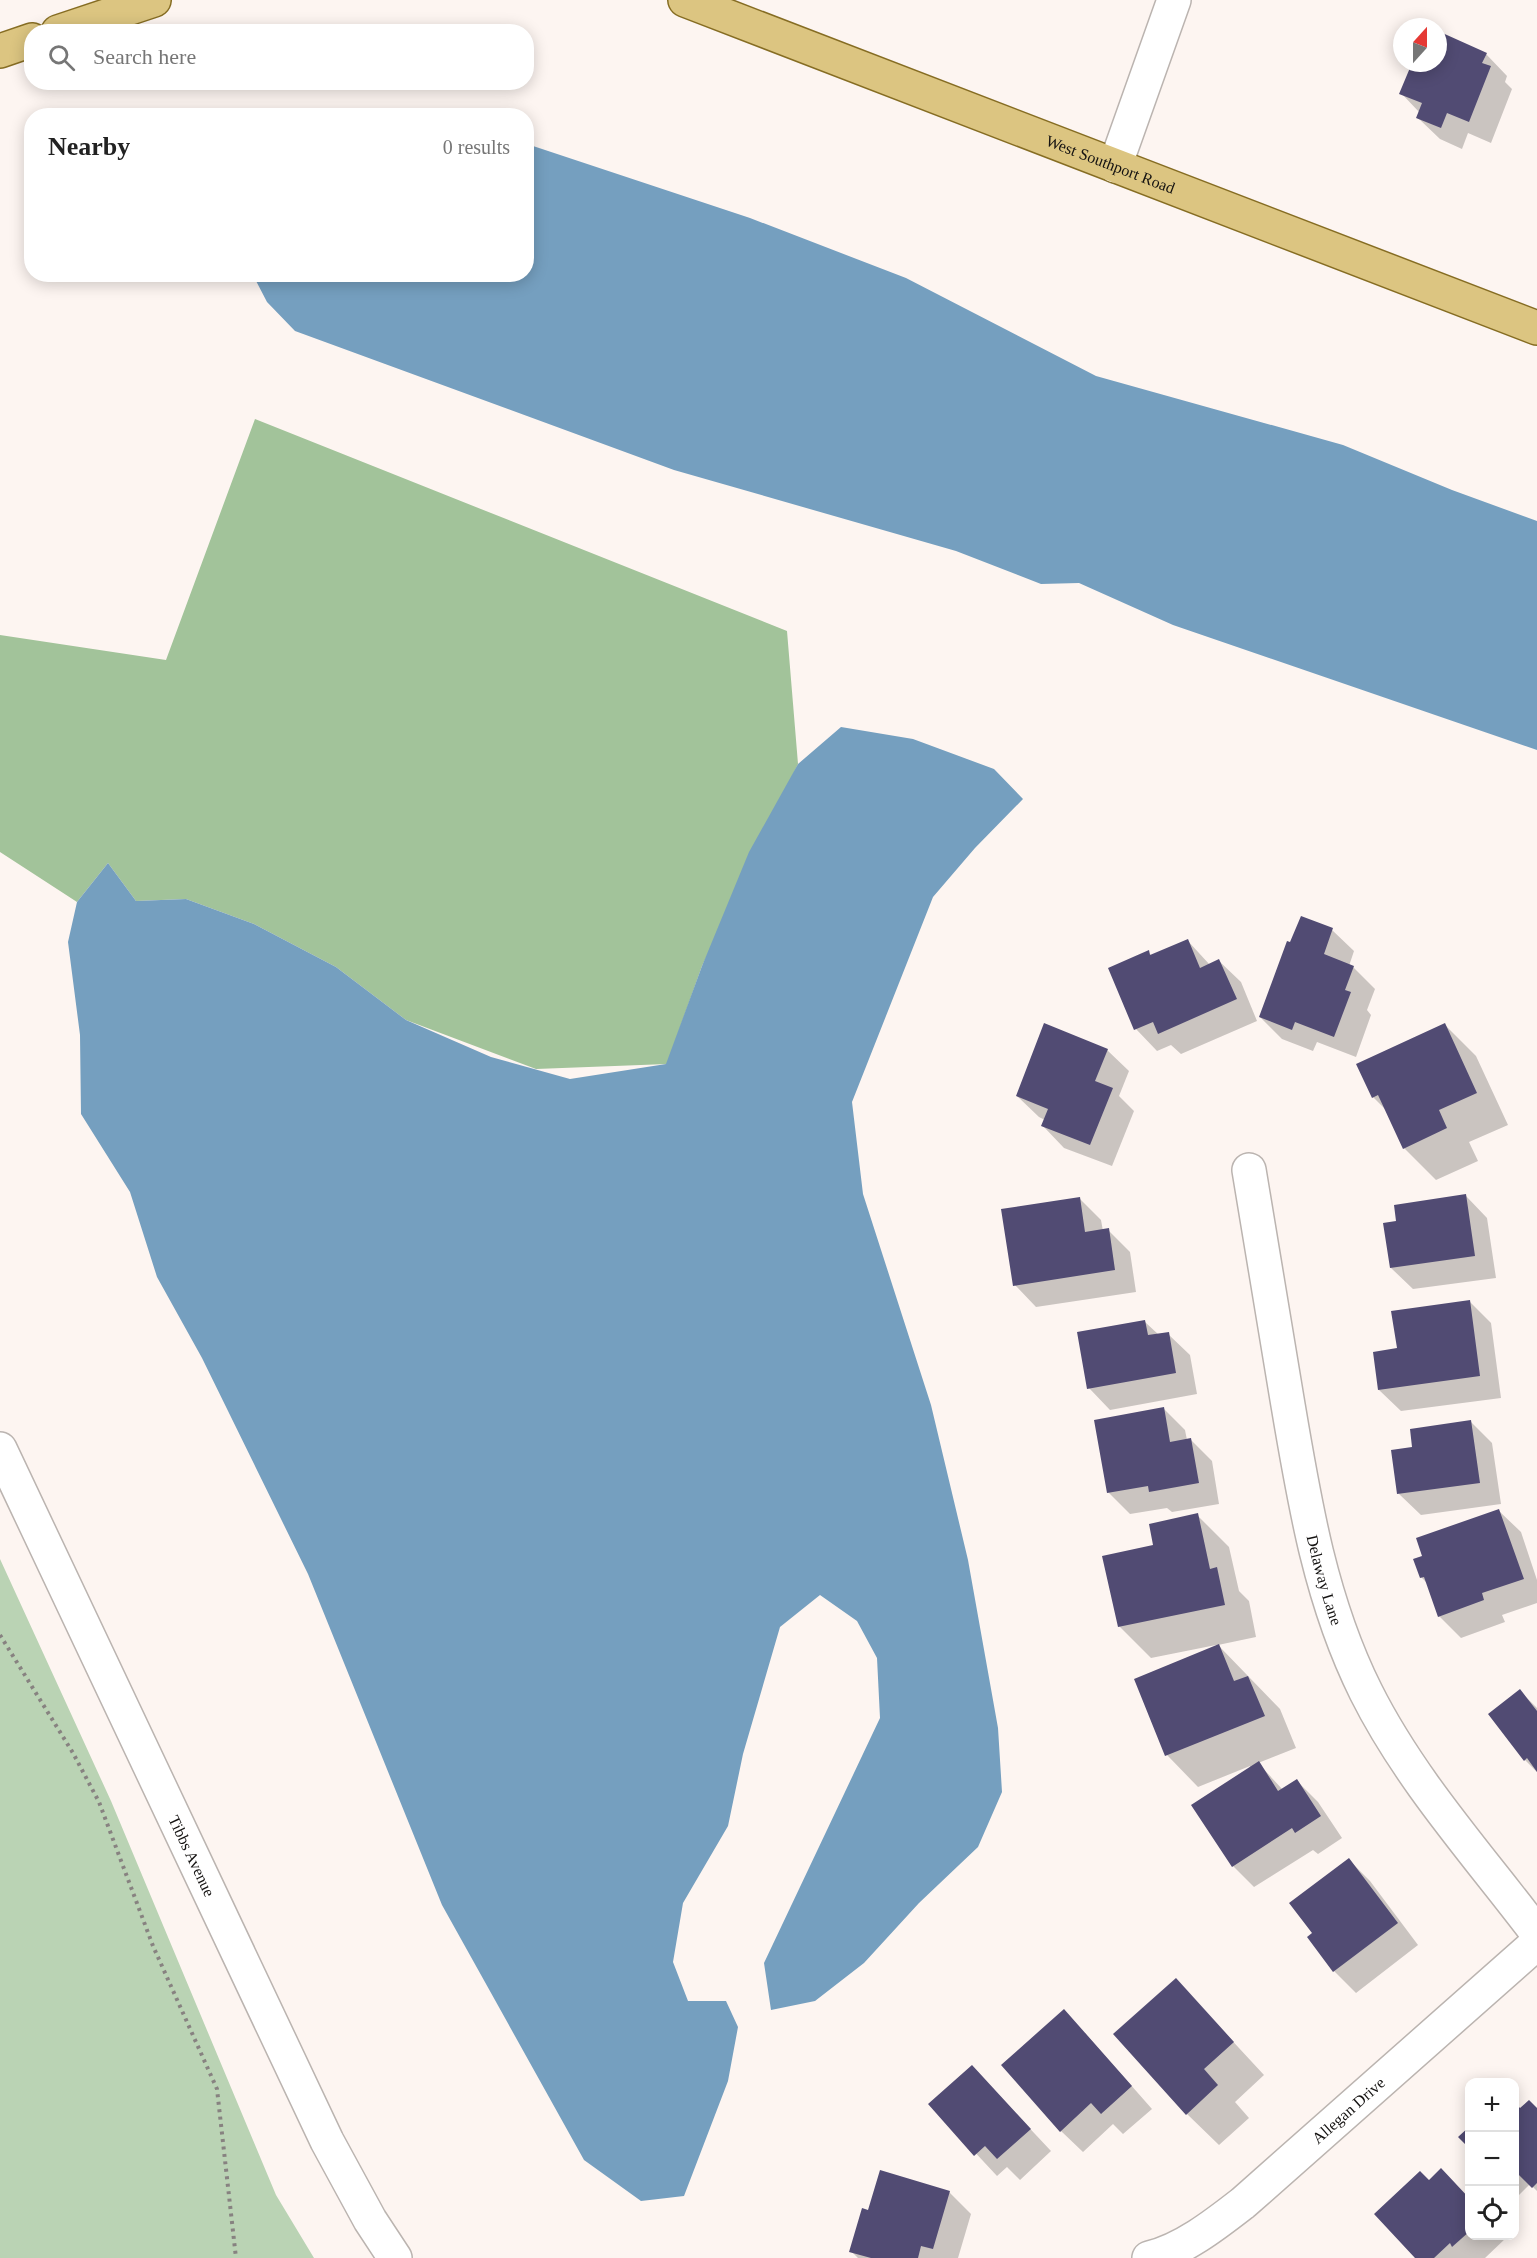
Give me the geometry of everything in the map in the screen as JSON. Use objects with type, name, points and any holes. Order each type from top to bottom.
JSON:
[{"type":"main road","points":[[82,24],[154,0]]},
{"type":"main road","name":"West Southport Road","points":[[685,0],[1537,328]]},
{"type":"main road","points":[[0,51],[24,43]]},
{"type":"street","points":[[1115,166],[1174,0]]},
{"type":"street","name":"Delaway Lane","points":[[1249,1170],[1303,1498],[1320,1573],[1338,1629],[1367,1695],[1394,1743],[1537,1933]]},
{"type":"street","name":"Tibbs Avenue","points":[[0,1449],[327,2141],[370,2220],[395,2258]]},
{"type":"street","name":"Allegan Drive","points":[[1149,2258],[1159,2256],[1193,2238],[1243,2203],[1537,1943]]},
{"type":"path","points":[[0,1635],[73,1753],[99,1802],[153,1946],[217,2090],[236,2258]]},
{"type":"green space","points":[[255,419],[787,631],[798,764],[702,966],[667,1064],[536,1069],[406,1020],[336,967],[254,924],[186,899],[136,901],[108,863],[77,902],[0,852],[0,635],[166,660]]},
{"type":"green space","points":[[0,1559],[111,1801],[276,2195],[314,2258],[0,2258]]},
{"type":"water","points":[[534,146],[750,218],[906,278],[1096,376],[1343,445],[1452,490],[1537,521],[1537,750],[1173,625],[1079,583],[1041,584],[956,551],[674,470],[295,331],[267,302],[257,282],[534,282]]},
{"type":"water","points":[[841,727],[913,739],[994,769],[1023,799],[975,848],[933,897],[852,1102],[863,1194],[931,1405],[968,1560],[998,1728],[1002,1792],[978,1847],[919,1903],[864,1963],[815,2001],[771,2010],[764,1963],[880,1718],[877,1658],[857,1621],[820,1595],[780,1627],[743,1754],[728,1826],[683,1903],[673,1962],[688,2001],[726,2001],[738,2027],[728,2081],[684,2196],[641,2201],[584,2160],[442,1905],[308,1574],[202,1358],[157,1277],[130,1192],[81,1114],[80,1035],[68,942],[77,902],[108,863],[136,901],[186,899],[254,924],[336,967],[406,1020],[491,1057],[570,1079],[666,1064],[702,966],[749,852],[798,764]]},
{"type":"building","points":[[1447,35],[1487,53],[1482,63],[1491,66],[1469,122],[1447,113],[1441,128],[1416,118],[1422,103],[1399,94],[1408,72],[1447,72]]},
{"type":"building","points":[[1301,916],[1333,928],[1324,954],[1354,966],[1345,990],[1351,992],[1334,1037],[1295,1022],[1292,1030],[1259,1017],[1287,941],[1290,942]]},
{"type":"building","points":[[1188,939],[1200,968],[1219,959],[1237,999],[1158,1034],[1153,1022],[1134,1030],[1108,968],[1149,950],[1150,955]]},
{"type":"building","points":[[1044,1023],[1108,1049],[1095,1081],[1113,1088],[1090,1145],[1041,1126],[1048,1109],[1016,1096]]},
{"type":"building","points":[[1445,1023],[1477,1093],[1439,1110],[1447,1128],[1403,1149],[1378,1095],[1372,1098],[1356,1064]]},
{"type":"building","points":[[1466,1194],[1475,1256],[1390,1268],[1383,1223],[1396,1221],[1394,1205]]},
{"type":"building","points":[[1080,1197],[1085,1232],[1109,1228],[1115,1270],[1013,1286],[1001,1209]]},
{"type":"building","points":[[1470,1300],[1480,1376],[1378,1390],[1373,1352],[1397,1348],[1391,1311]]},
{"type":"building","points":[[1145,1320],[1148,1335],[1169,1332],[1176,1373],[1087,1389],[1077,1332]]},
{"type":"building","points":[[1164,1407],[1170,1442],[1191,1438],[1199,1483],[1149,1492],[1148,1486],[1107,1493],[1094,1420]]},
{"type":"building","points":[[1471,1420],[1480,1483],[1397,1494],[1391,1450],[1412,1447],[1410,1429]]},
{"type":"building","points":[[1499,1509],[1524,1579],[1482,1593],[1484,1600],[1438,1617],[1424,1577],[1420,1578],[1413,1559],[1422,1556],[1416,1538]]},
{"type":"building","points":[[1198,1513],[1210,1569],[1217,1567],[1225,1605],[1118,1627],[1102,1556],[1153,1545],[1149,1524]]},
{"type":"building","points":[[1219,1644],[1234,1681],[1248,1676],[1265,1716],[1165,1756],[1134,1679]]},
{"type":"building","points":[[1520,1689],[1537,1711],[1537,1772],[1527,1758],[1524,1761],[1488,1714]]},
{"type":"building","points":[[1259,1761],[1278,1791],[1297,1779],[1321,1816],[1295,1833],[1292,1828],[1232,1867],[1191,1805]]},
{"type":"building","points":[[1349,1858],[1398,1923],[1333,1972],[1307,1937],[1312,1933],[1289,1903]]},
{"type":"building","points":[[1176,1978],[1234,2042],[1204,2069],[1218,2085],[1186,2115],[1113,2034]]},
{"type":"building","points":[[1064,2009],[1132,2086],[1101,2114],[1091,2103],[1060,2132],[1001,2065]]},
{"type":"building","points":[[972,2065],[1031,2129],[997,2159],[985,2146],[974,2156],[928,2104]]},
{"type":"building","points":[[1529,2100],[1537,2108],[1537,2183],[1532,2188],[1519,2175],[1520,2108]]},
{"type":"building","points":[[1465,2131],[1465,2144],[1458,2137]]},
{"type":"building","points":[[1441,2168],[1465,2194],[1465,2235],[1452,2247],[1450,2243],[1434,2258],[1415,2258],[1374,2214],[1420,2171],[1429,2180]]},
{"type":"building","points":[[880,2170],[950,2191],[933,2249],[921,2246],[918,2258],[871,2258],[849,2252],[862,2208],[868,2210]]}]
